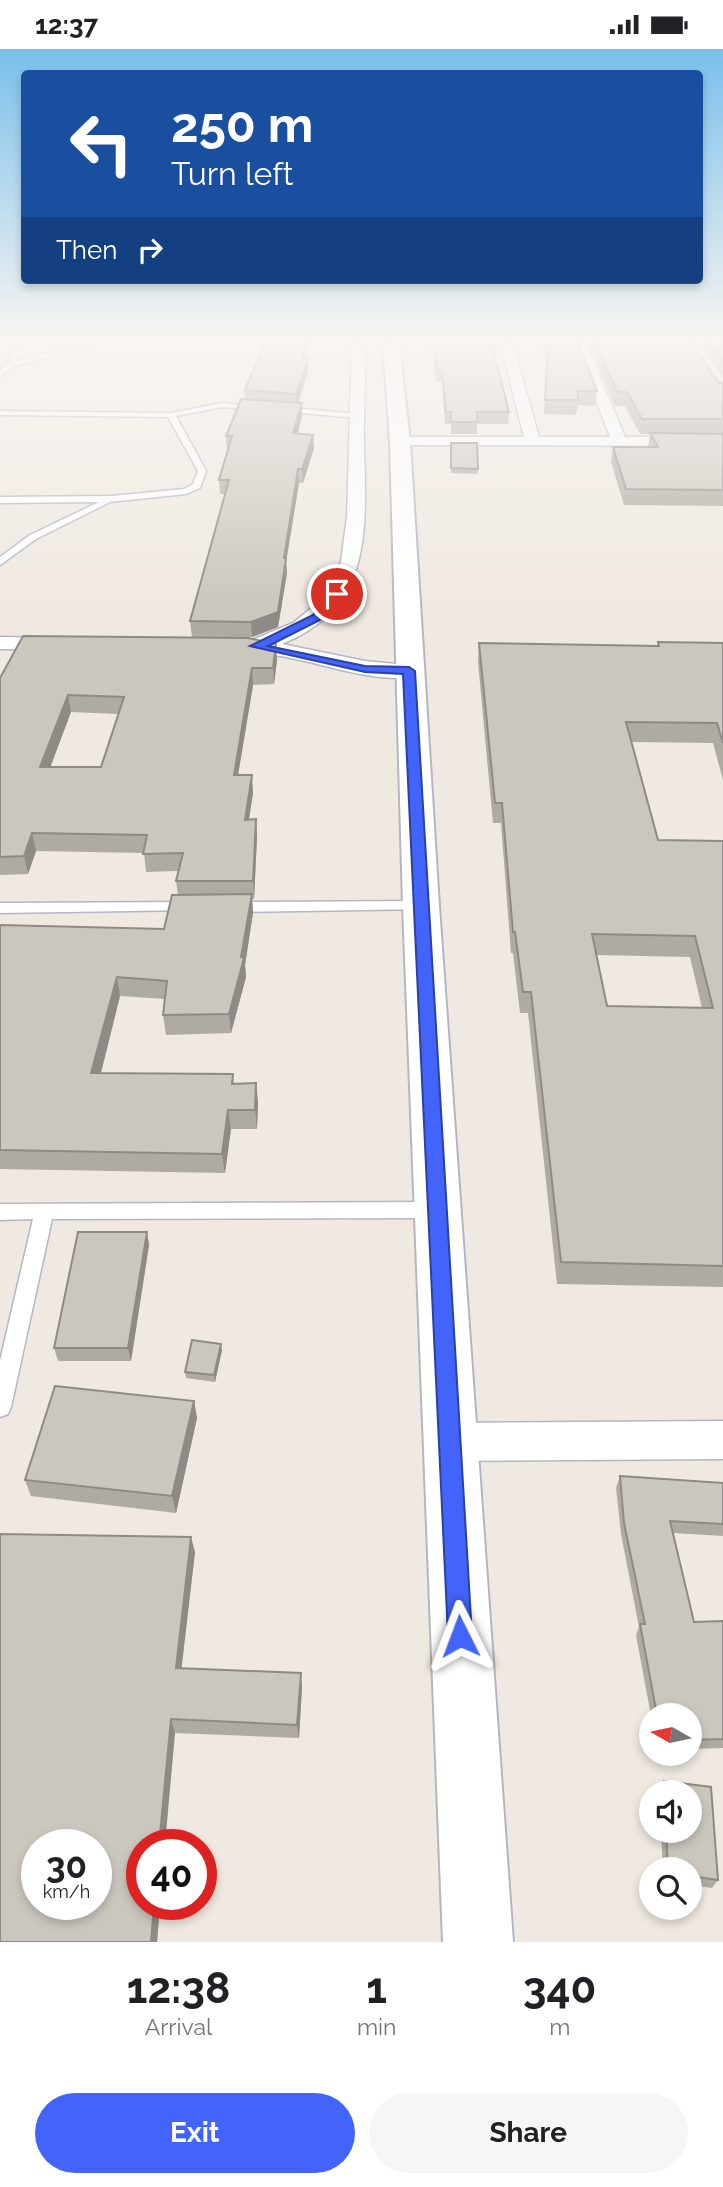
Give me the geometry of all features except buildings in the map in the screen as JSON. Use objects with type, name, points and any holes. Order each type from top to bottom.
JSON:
[{"type":"street","points":[[256,646],[284,636],[316,618],[337,594],[350,567],[355,510],[357,429]]},
{"type":"street","points":[[399,429],[449,1442],[478,1942]]},
{"type":"street","points":[[530,429],[533,442]]},
{"type":"street","points":[[613,429],[618,442]]},
{"type":"street","points":[[400,442],[723,441]]},
{"type":"street","points":[[0,643],[83,644]]},
{"type":"street","points":[[221,645],[256,646],[365,669],[409,671]]},
{"type":"street","points":[[449,1442],[723,1440]]},
{"type":"lane","points":[[0,500],[111,499],[186,491],[197,486],[202,471],[179,429]]},
{"type":"lane","points":[[0,562],[33,537],[111,499]]},
{"type":"lane","points":[[0,908],[421,906]]},
{"type":"lane","points":[[0,1212],[437,1210]]},
{"type":"lane","points":[[0,1407],[44,1212]]},
{"type":"route","points":[[337,594],[316,618],[284,636],[256,646],[365,669],[409,671],[460,1636]]}]
